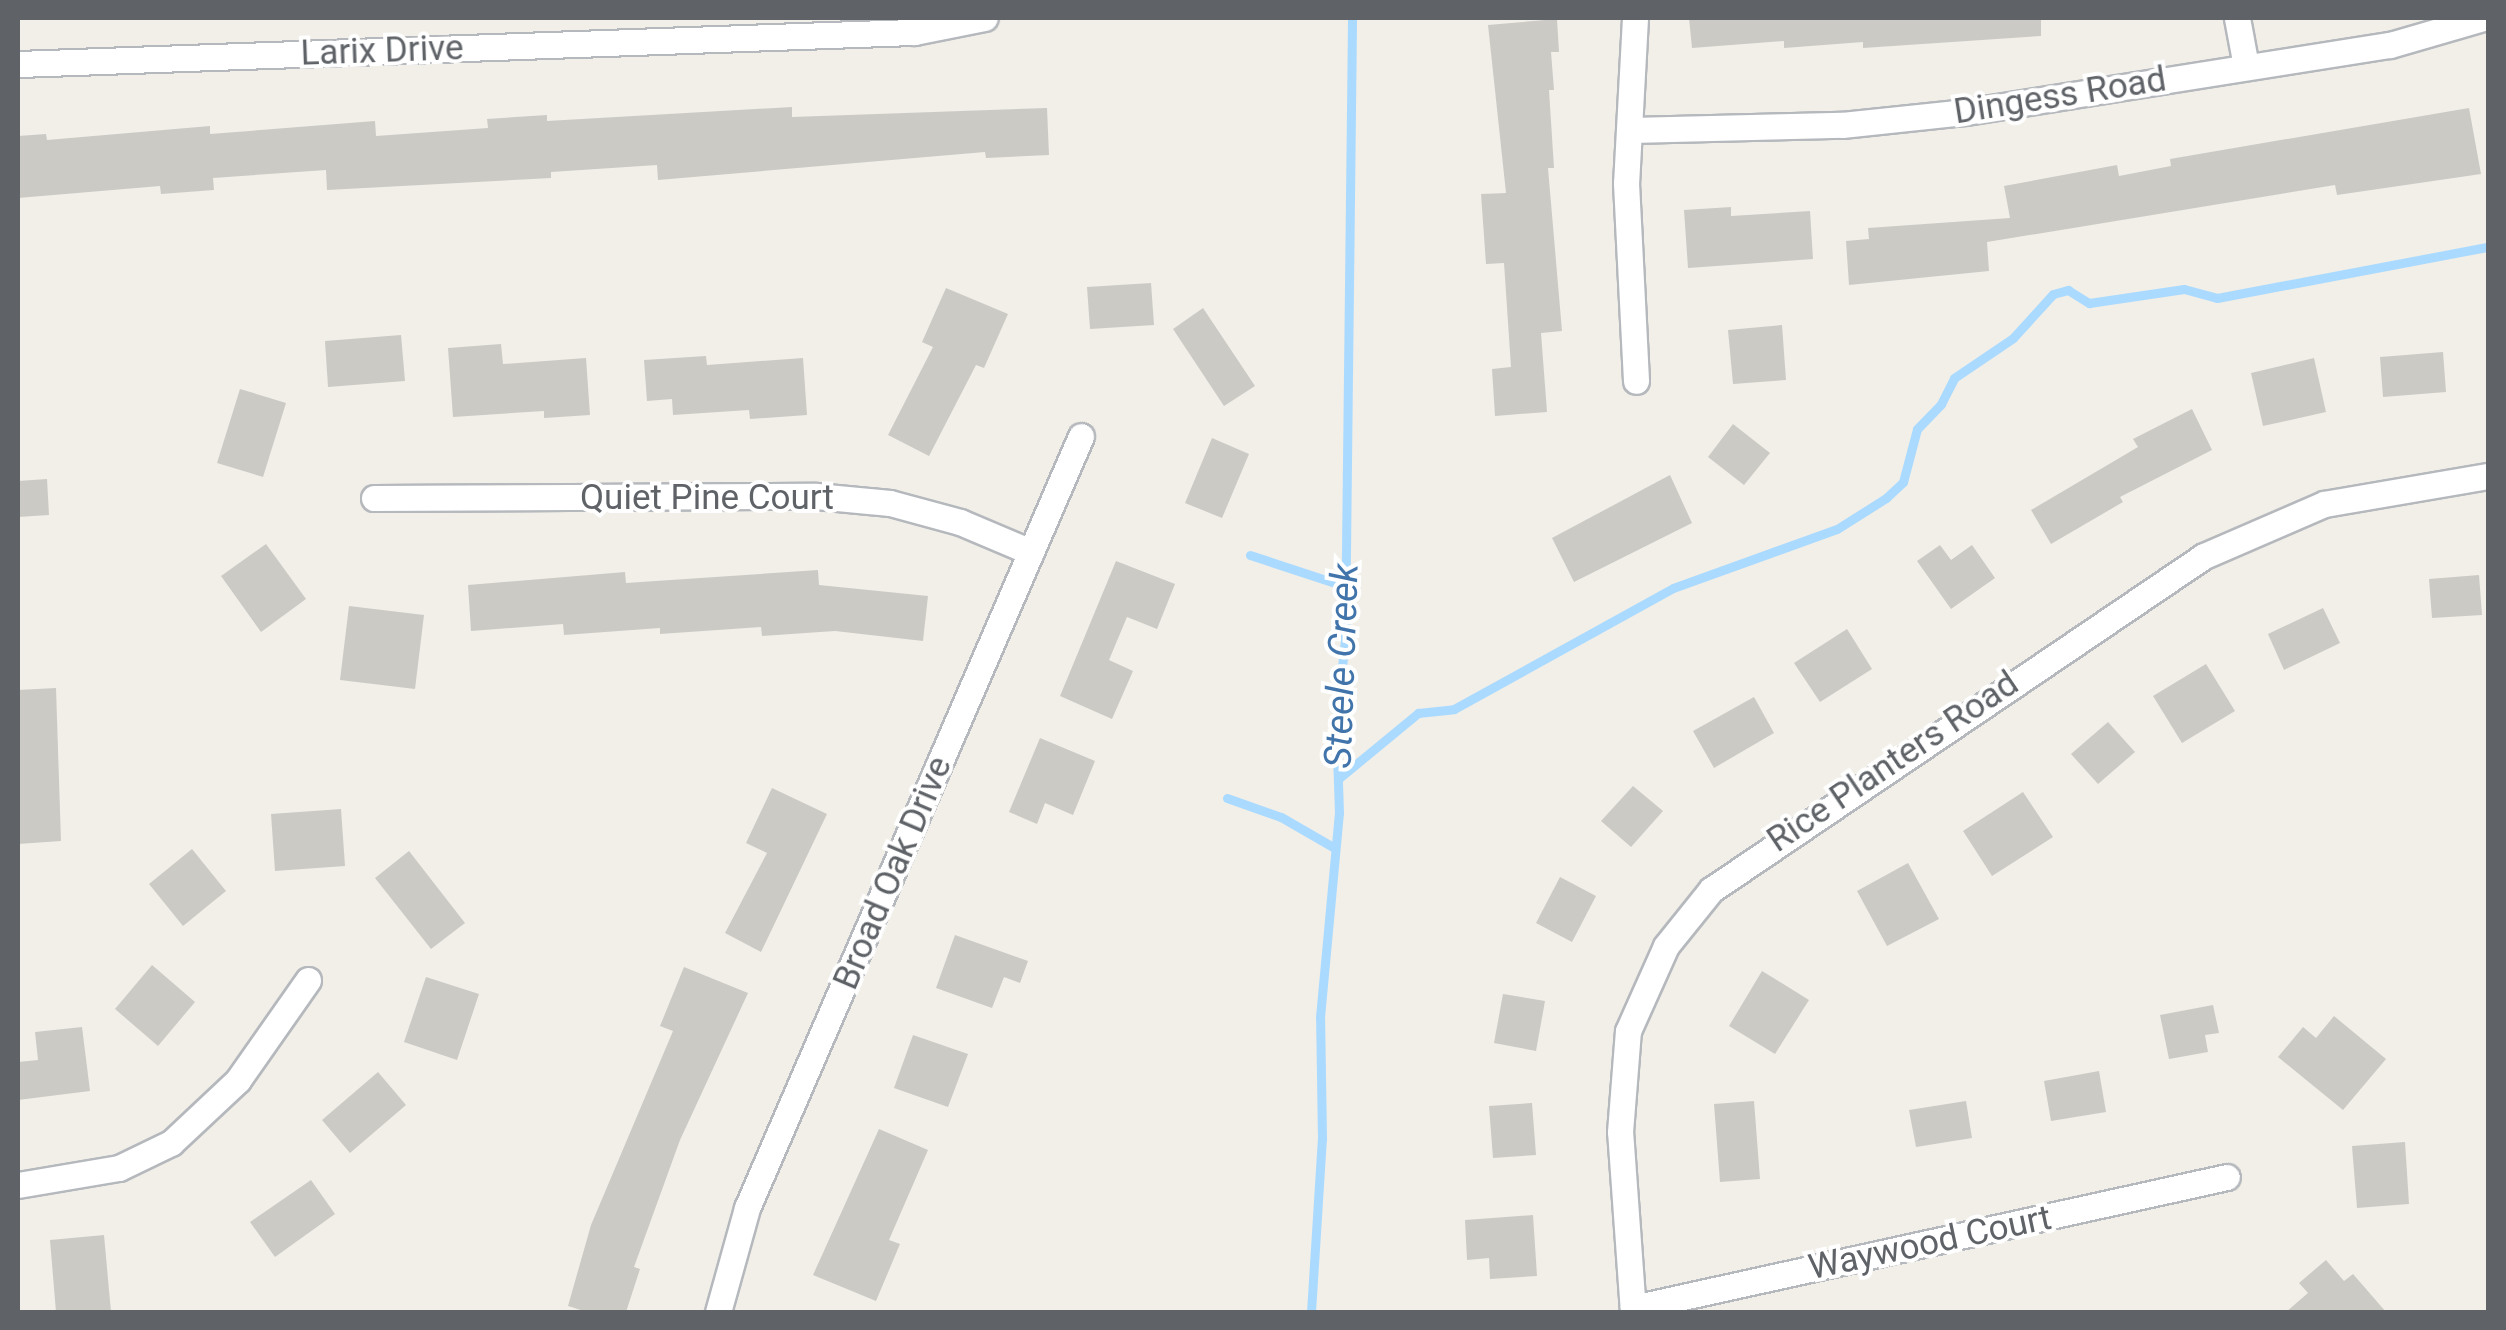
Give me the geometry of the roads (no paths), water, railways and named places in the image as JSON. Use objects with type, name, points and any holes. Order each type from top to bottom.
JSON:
[{"type":"street","name":"Larix Drive","points":[[18,64],[914,32],[984,18]]},
{"type":"street","points":[[1635,18],[1626,183],[1636,381]]},
{"type":"street","points":[[2238,18],[2246,66]]},
{"type":"street","name":"Dingess Road","points":[[1631,130],[1842,125],[1966,112],[2390,45],[2483,18]]},
{"type":"street","name":"Broad Oak Drive","points":[[718,1312],[747,1208],[1081,436]]},
{"type":"street","name":"Rice Planters Road","points":[[1633,1310],[1620,1132],[1628,1031],[1666,946],[1712,890],[2204,556],[2324,504],[2488,476]]},
{"type":"street","name":"Quiet Pine Court","points":[[374,498],[835,498],[890,503],[960,522],[1030,552]]},
{"type":"street","points":[[18,1185],[119,1168],[182,1135],[238,1080],[308,980]]},
{"type":"street","name":"Waywood Court","points":[[1633,1310],[2227,1177]]},
{"type":"waterway","name":"Steele Creek","points":[[1311,1312],[1322,1139],[1320,1017],[1339,813],[1336,721],[1345,639],[1352,18]]},
{"type":"waterway","points":[[1338,779],[1418,713],[1454,709],[1673,588],[1837,529],[1886,498],[1903,482],[1917,429],[1941,404],[1954,378],[2013,338],[2053,294],[2068,290],[2089,303],[2184,289],[2217,298],[2488,247]]},
{"type":"waterway","points":[[1250,555],[1341,585]]},
{"type":"waterway","points":[[1227,798],[1281,817],[1333,847]]}]
